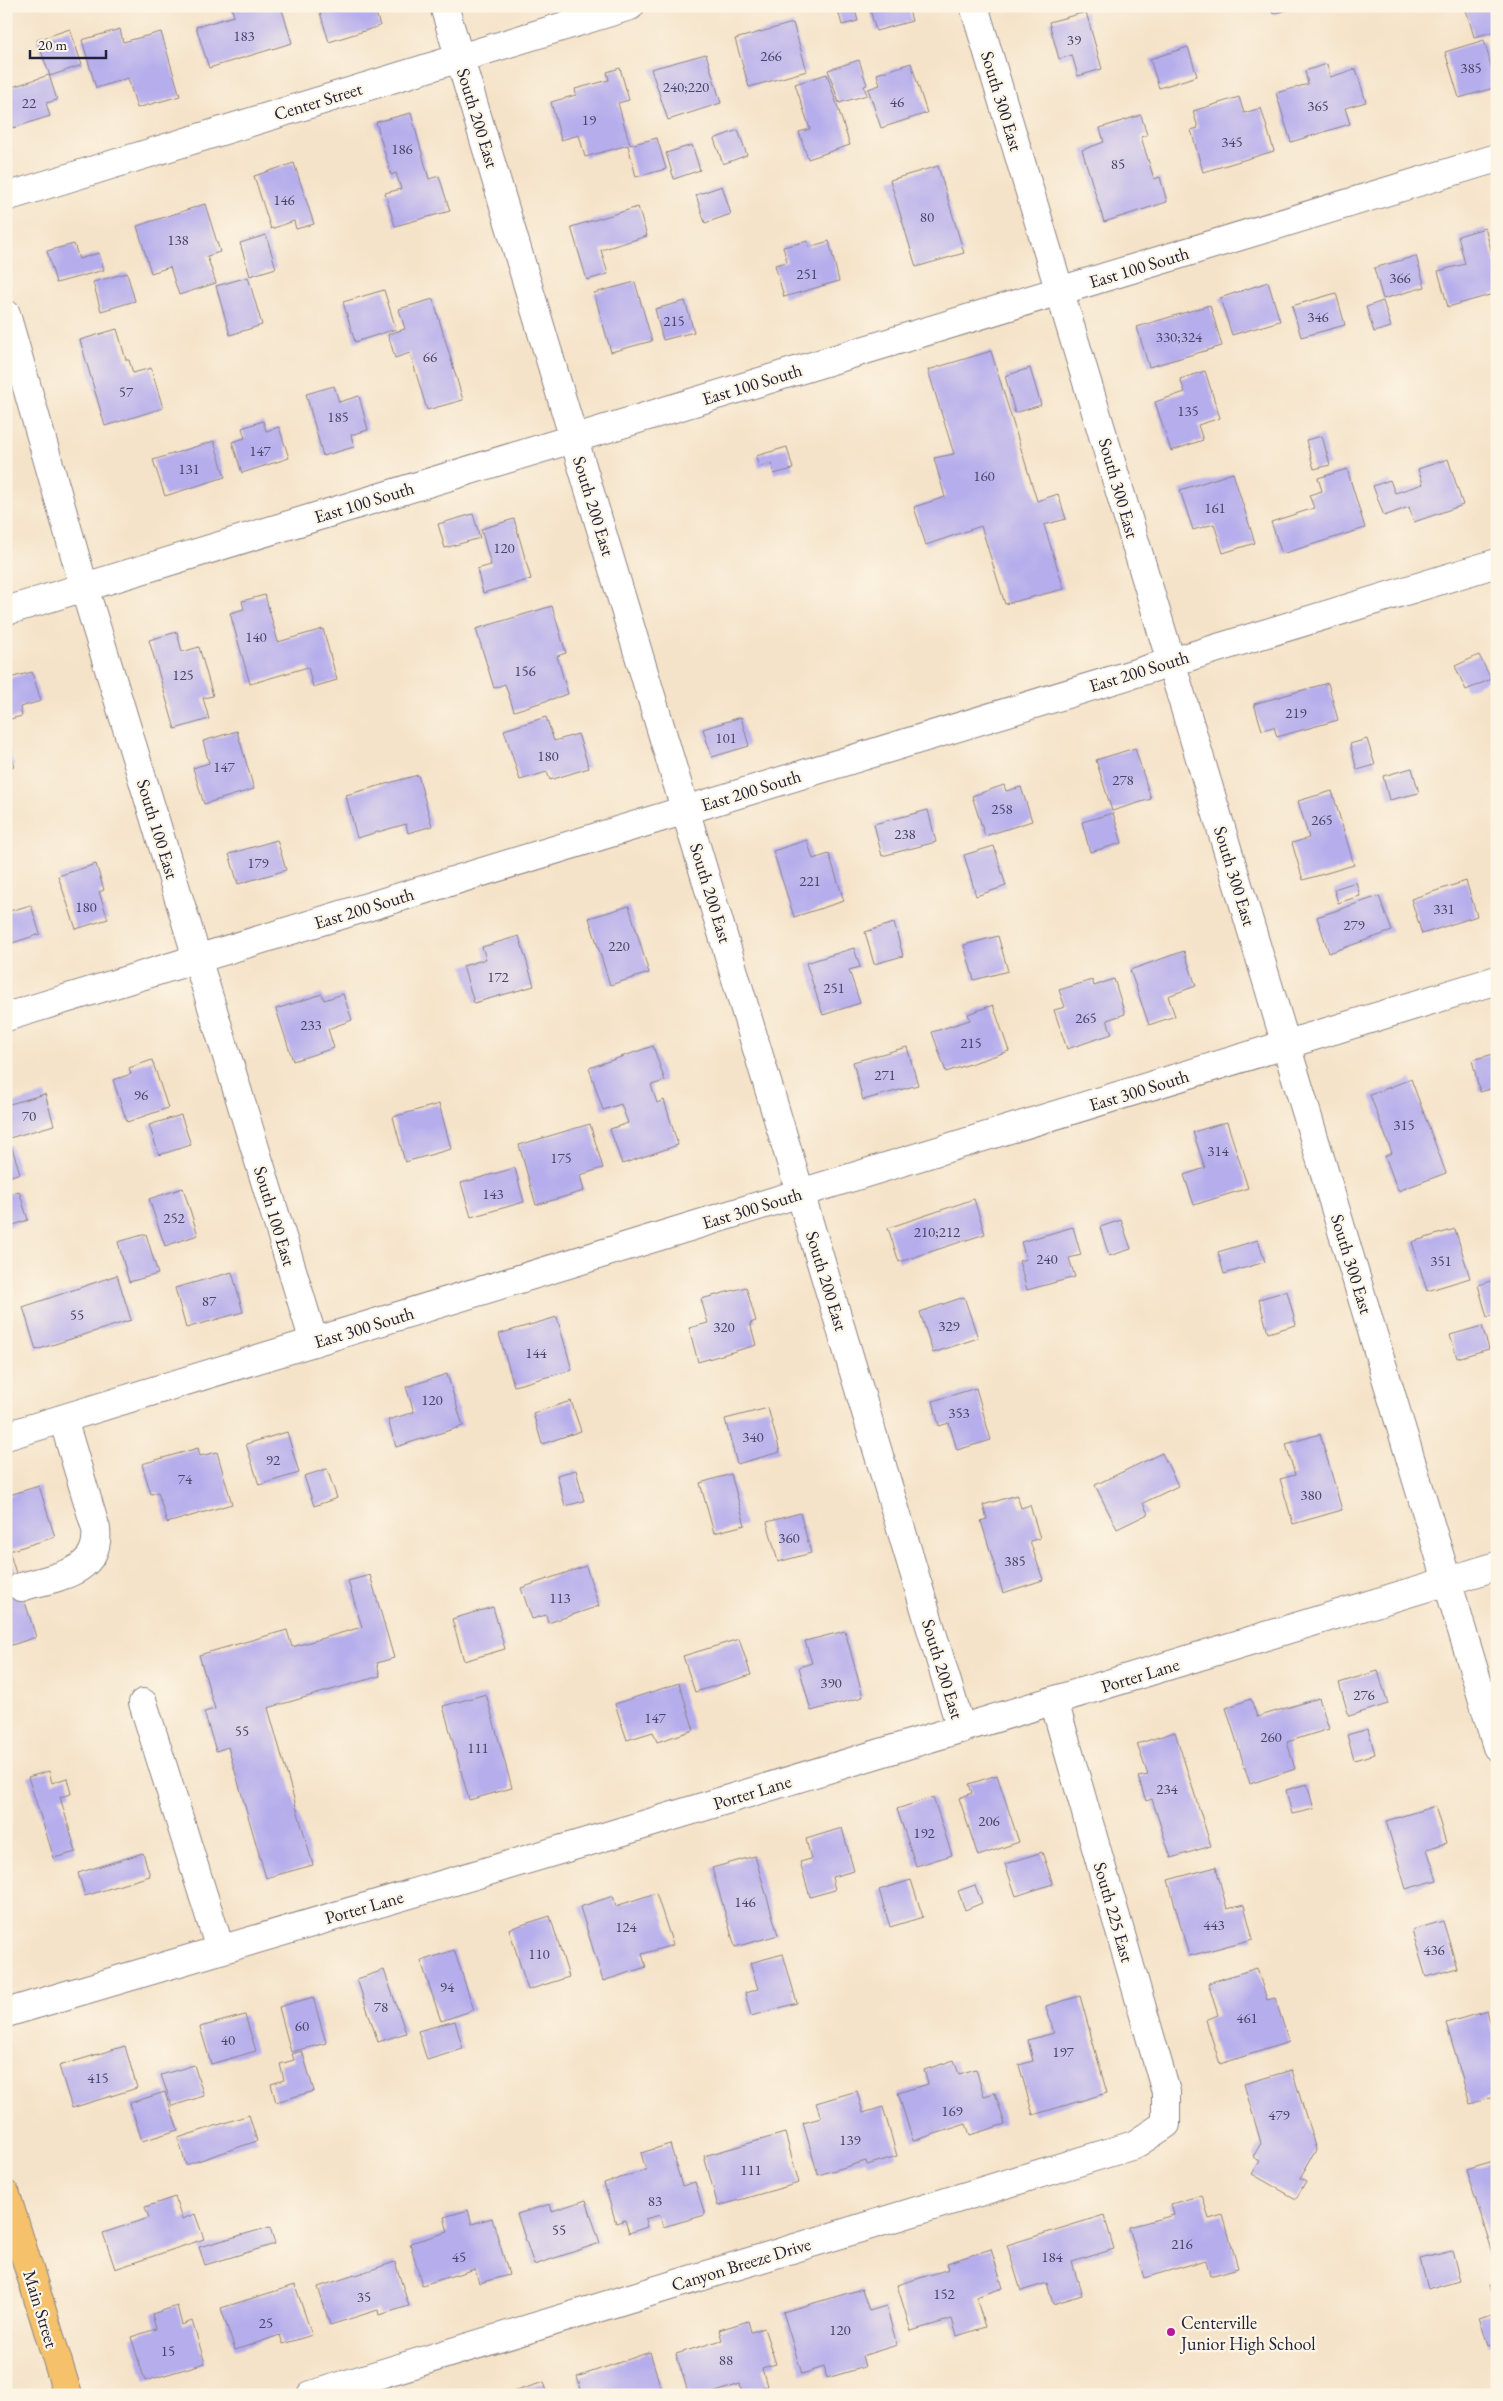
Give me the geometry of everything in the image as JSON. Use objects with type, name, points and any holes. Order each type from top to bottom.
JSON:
[{"type":"main road","name":"Main Street","points":[[6,2195],[68,2395]]},
{"type":"street","name":"South 200 East","points":[[444,6],[961,1729]]},
{"type":"street","name":"Center Street","points":[[6,197],[630,6]]},
{"type":"street","name":"South 300 East","points":[[974,6],[1497,1747]]},
{"type":"street","name":"East 100 South","points":[[6,611],[1497,158]]},
{"type":"street","name":"South 100 East","points":[[6,314],[84,587],[314,1342]]},
{"type":"street","name":"East 200 South","points":[[6,1017],[1497,563]]},
{"type":"street","name":"East 300 South","points":[[6,1436],[1497,980]]},
{"type":"street","points":[[21,1588],[72,1572],[84,1565],[93,1555],[97,1542],[96,1529],[63,1419]]},
{"type":"street","name":"Porter Lane","points":[[6,2013],[607,1836],[1497,1566]]},
{"type":"street","name":"South 225 East","points":[[1054,1701],[1166,2092],[1166,2124]]},
{"type":"street","points":[[143,1703],[220,1950]]},
{"type":"street","name":"Canyon Breeze Drive","points":[[311,2395],[1134,2145],[1166,2124]]},
{"type":"building","points":[[231,6],[281,6],[292,43],[209,68],[196,27],[234,16]]},
{"type":"building","points":[[318,6],[374,6],[380,26],[329,42]]},
{"type":"building","points":[[837,6],[854,6],[858,21],[842,25]]},
{"type":"building","points":[[869,6],[908,6],[912,21],[876,31]]},
{"type":"building","points":[[1271,6],[1296,6],[1296,7],[1273,14]]},
{"type":"building","points":[[1465,6],[1497,6],[1497,31],[1474,37]]},
{"type":"building","points":[[1086,12],[1102,69],[1078,76],[1072,55],[1059,59],[1049,22]]},
{"type":"building","points":[[793,23],[807,71],[749,87],[735,39]]},
{"type":"building","points":[[70,29],[82,65],[50,76],[37,40]]},
{"type":"building","points":[[120,29],[123,42],[161,32],[180,96],[137,108],[128,78],[96,88],[82,40]]},
{"type":"building","points":[[1484,40],[1497,87],[1459,98],[1445,52]]},
{"type":"building","points":[[1188,47],[1197,76],[1159,88],[1150,59]]},
{"type":"building","points":[[706,54],[721,103],[668,120],[651,69]]},
{"type":"building","points":[[859,60],[867,85],[864,86],[867,95],[839,103],[828,70]]},
{"type":"building","points":[[911,63],[927,113],[881,128],[868,89],[880,85],[877,74]]},
{"type":"building","points":[[1327,64],[1330,77],[1356,69],[1366,102],[1345,108],[1350,124],[1291,142],[1276,93],[1308,84],[1305,71]]},
{"type":"building","points":[[620,68],[629,100],[618,103],[630,145],[657,138],[666,169],[636,177],[628,145],[585,157],[579,135],[561,140],[551,102],[576,95],[575,89],[609,80],[607,72]]},
{"type":"building","points":[[827,74],[850,145],[808,159],[799,132],[810,129],[795,84]]},
{"type":"building","points":[[49,75],[57,100],[46,103],[50,116],[13,128],[6,108],[6,89]]},
{"type":"building","points":[[1239,97],[1244,113],[1261,108],[1274,151],[1203,172],[1191,130],[1198,128],[1193,111]]},
{"type":"building","points":[[411,113],[429,179],[439,176],[450,211],[395,226],[385,193],[401,189],[396,173],[391,175],[376,122]]},
{"type":"building","points":[[1141,115],[1147,135],[1141,137],[1154,179],[1160,177],[1167,202],[1104,222],[1082,150],[1104,142],[1100,128]]},
{"type":"building","points":[[738,130],[747,155],[723,164],[714,139]]},
{"type":"building","points":[[692,145],[700,170],[674,179],[666,153]]},
{"type":"building","points":[[294,163],[314,224],[296,229],[294,221],[271,229],[254,176]]},
{"type":"building","points":[[938,166],[964,253],[916,267],[890,180]]},
{"type":"building","points":[[722,186],[731,214],[705,223],[696,195]]},
{"type":"building","points":[[205,204],[220,252],[207,256],[216,283],[179,295],[170,267],[151,273],[137,226]]},
{"type":"building","points":[[638,207],[647,236],[601,250],[608,274],[587,280],[571,227]]},
{"type":"building","points":[[1485,228],[1497,270],[1497,293],[1448,307],[1438,271],[1465,264],[1458,236]]},
{"type":"building","points":[[266,235],[276,268],[250,276],[240,243]]},
{"type":"building","points":[[808,241],[809,247],[829,241],[839,281],[784,297],[775,265],[787,262],[783,247]]},
{"type":"building","points":[[74,244],[79,259],[99,253],[104,270],[56,283],[47,251]]},
{"type":"building","points":[[1416,256],[1425,287],[1383,299],[1374,268]]},
{"type":"building","points":[[127,273],[135,301],[101,311],[93,282]]},
{"type":"building","points":[[248,277],[262,325],[230,335],[216,286]]},
{"type":"building","points":[[635,282],[652,341],[611,352],[594,293]]},
{"type":"building","points":[[1268,282],[1280,321],[1232,335],[1220,298]]},
{"type":"building","points":[[384,290],[396,329],[355,342],[343,302]]},
{"type":"building","points":[[1336,293],[1345,325],[1301,337],[1292,306]]},
{"type":"building","points":[[433,299],[463,400],[427,410],[410,353],[395,358],[388,334],[405,329],[399,309]]},
{"type":"building","points":[[685,301],[694,332],[663,340],[655,309]]},
{"type":"building","points":[[1383,301],[1391,327],[1374,332],[1366,307]]},
{"type":"building","points":[[1210,305],[1222,346],[1149,367],[1137,327]]},
{"type":"building","points":[[117,329],[126,360],[129,360],[133,373],[151,368],[163,408],[105,426],[80,340]]},
{"type":"building","points":[[991,351],[1037,501],[1058,494],[1066,519],[1044,525],[1064,589],[1005,604],[981,526],[926,545],[914,507],[945,497],[934,458],[954,454],[928,370]]},
{"type":"building","points":[[1030,368],[1041,405],[1015,413],[1005,376]]},
{"type":"building","points":[[1205,371],[1220,418],[1198,425],[1203,440],[1171,451],[1155,402],[1185,392],[1180,379]]},
{"type":"building","points":[[334,386],[339,402],[359,396],[368,430],[351,435],[354,447],[323,456],[306,394]]},
{"type":"building","points":[[263,421],[266,431],[279,427],[289,458],[242,473],[232,442],[245,438],[242,428]]},
{"type":"building","points":[[1322,436],[1330,465],[1314,469],[1306,440]]},
{"type":"building","points":[[214,441],[225,477],[165,496],[153,460]]},
{"type":"building","points":[[787,447],[793,469],[774,474],[772,463],[759,467],[756,456]]},
{"type":"building","points":[[1448,459],[1463,505],[1414,522],[1409,507],[1384,516],[1373,486],[1390,480],[1395,493],[1423,484],[1418,469]]},
{"type":"building","points":[[1347,469],[1365,528],[1282,554],[1271,522],[1314,508],[1309,495],[1322,491],[1318,478]]},
{"type":"building","points":[[1233,473],[1255,543],[1223,553],[1214,524],[1193,530],[1180,490]]},
{"type":"building","points":[[473,514],[480,538],[445,548],[438,524]]},
{"type":"building","points":[[514,519],[531,579],[483,593],[477,569],[491,565],[481,529]]},
{"type":"building","points":[[265,595],[278,642],[323,629],[337,680],[313,687],[308,667],[250,684],[230,613],[244,609],[242,601]]},
{"type":"building","points":[[552,606],[566,653],[557,656],[568,694],[514,711],[505,684],[494,688],[476,629]]},
{"type":"building","points":[[177,632],[182,652],[199,647],[213,696],[203,698],[209,719],[175,729],[149,640]]},
{"type":"building","points":[[1479,655],[1491,679],[1466,690],[1455,666]]},
{"type":"building","points":[[32,672],[41,701],[20,707],[22,716],[6,720],[6,679]]},
{"type":"building","points":[[1328,683],[1338,720],[1277,737],[1274,727],[1262,730],[1254,704]]},
{"type":"building","points":[[546,717],[554,741],[578,734],[589,768],[550,780],[547,772],[520,780],[504,730]]},
{"type":"building","points":[[741,717],[749,746],[712,757],[703,729]]},
{"type":"building","points":[[237,731],[254,789],[204,804],[193,768],[209,763],[203,741]]},
{"type":"building","points":[[1367,739],[1375,765],[1357,770],[1350,744]]},
{"type":"building","points":[[6,742],[14,766],[6,768]]},
{"type":"building","points":[[1135,748],[1151,799],[1112,811],[1096,760]]},
{"type":"building","points":[[1412,768],[1419,793],[1389,800],[1383,776]]},
{"type":"building","points":[[418,775],[432,826],[408,833],[406,824],[357,838],[346,795]]},
{"type":"building","points":[[1004,785],[1006,791],[1021,787],[1032,821],[985,836],[972,796]]},
{"type":"building","points":[[1332,791],[1354,865],[1303,880],[1292,843],[1309,838],[1298,801]]},
{"type":"building","points":[[928,810],[936,842],[882,856],[874,824]]},
{"type":"building","points":[[1113,813],[1122,843],[1090,852],[1082,822]]},
{"type":"building","points":[[277,840],[286,870],[238,884],[229,854]]},
{"type":"building","points":[[807,840],[813,859],[829,854],[844,901],[794,917],[773,851]]},
{"type":"building","points":[[994,846],[1006,886],[976,896],[964,855]]},
{"type":"building","points":[[96,864],[104,890],[99,892],[108,919],[76,929],[58,876]]},
{"type":"building","points":[[1466,881],[1477,916],[1422,934],[1411,899]]},
{"type":"building","points":[[1356,882],[1360,896],[1338,903],[1334,889]]},
{"type":"building","points":[[1379,896],[1392,931],[1329,953],[1317,917]]},
{"type":"building","points":[[31,905],[40,934],[6,945],[6,912]]},
{"type":"building","points":[[629,906],[649,973],[610,985],[589,918]]},
{"type":"building","points":[[894,923],[903,956],[874,964],[865,932]]},
{"type":"building","points":[[519,936],[534,986],[474,1003],[463,966],[486,959],[482,947]]},
{"type":"building","points":[[998,936],[1008,971],[974,980],[964,945]]},
{"type":"building","points":[[854,948],[860,967],[849,970],[860,1003],[823,1015],[806,963]]},
{"type":"building","points":[[1184,951],[1196,986],[1168,996],[1175,1016],[1149,1025],[1130,970]]},
{"type":"building","points":[[1114,979],[1125,1014],[1107,1020],[1112,1034],[1067,1049],[1054,1010],[1065,1007],[1059,990],[1092,980],[1094,986]]},
{"type":"building","points":[[322,994],[324,1000],[343,994],[352,1020],[328,1029],[334,1048],[293,1061],[276,1009]]},
{"type":"building","points":[[993,1005],[1009,1051],[946,1072],[932,1032],[970,1020],[968,1014]]},
{"type":"building","points":[[653,1046],[665,1081],[651,1085],[657,1103],[664,1100],[678,1145],[622,1164],[610,1129],[628,1123],[621,1104],[603,1110],[589,1068]]},
{"type":"building","points":[[907,1047],[918,1085],[863,1100],[853,1062]]},
{"type":"building","points":[[1497,1053],[1497,1087],[1480,1092],[1472,1060]]},
{"type":"building","points":[[152,1060],[168,1108],[127,1122],[113,1080],[131,1074],[129,1068]]},
{"type":"building","points":[[1411,1079],[1446,1173],[1398,1191],[1385,1156],[1392,1153],[1370,1095]]},
{"type":"building","points":[[45,1094],[54,1125],[6,1139],[6,1105]]},
{"type":"building","points":[[439,1104],[451,1149],[405,1162],[393,1117]]},
{"type":"building","points":[[181,1115],[191,1145],[159,1155],[149,1125]]},
{"type":"building","points":[[1227,1122],[1248,1188],[1194,1205],[1184,1175],[1205,1168],[1193,1132]]},
{"type":"building","points":[[590,1124],[603,1168],[580,1175],[584,1191],[536,1205],[519,1145]]},
{"type":"building","points":[[11,1145],[20,1173],[6,1178],[6,1147]]},
{"type":"building","points":[[515,1168],[524,1202],[471,1217],[461,1183]]},
{"type":"building","points":[[183,1188],[198,1235],[165,1246],[149,1199]]},
{"type":"building","points":[[19,1191],[28,1220],[8,1227],[6,1195]]},
{"type":"building","points":[[974,1199],[985,1234],[899,1262],[888,1228]]},
{"type":"building","points":[[1121,1220],[1131,1249],[1109,1256],[1100,1227]]},
{"type":"building","points":[[1073,1227],[1081,1255],[1069,1258],[1075,1277],[1027,1290],[1019,1261],[1026,1259],[1021,1242]]},
{"type":"building","points":[[1455,1229],[1470,1278],[1427,1291],[1412,1242]]},
{"type":"building","points":[[146,1234],[158,1274],[129,1282],[118,1242]]},
{"type":"building","points":[[1258,1240],[1265,1262],[1224,1274],[1218,1252]]},
{"type":"building","points":[[232,1272],[243,1312],[186,1328],[175,1288]]},
{"type":"building","points":[[117,1275],[131,1320],[36,1350],[23,1307]]},
{"type":"building","points":[[1497,1279],[1497,1314],[1487,1317],[1478,1285]]},
{"type":"building","points":[[746,1287],[756,1321],[750,1323],[756,1345],[698,1362],[689,1328],[708,1323],[701,1299]]},
{"type":"building","points":[[1287,1291],[1296,1325],[1268,1333],[1259,1299]]},
{"type":"building","points":[[964,1297],[978,1338],[933,1353],[920,1312]]},
{"type":"building","points":[[557,1317],[572,1370],[514,1386],[499,1334]]},
{"type":"building","points":[[1482,1326],[1489,1349],[1457,1358],[1450,1335]]},
{"type":"building","points":[[447,1374],[463,1426],[396,1447],[388,1420],[414,1412],[406,1387]]},
{"type":"building","points":[[976,1388],[991,1440],[957,1450],[949,1423],[939,1426],[933,1401]]},
{"type":"building","points":[[571,1401],[581,1431],[542,1444],[533,1413]]},
{"type":"building","points":[[768,1408],[780,1452],[737,1464],[725,1419]]},
{"type":"building","points":[[287,1432],[299,1473],[259,1485],[246,1444]]},
{"type":"building","points":[[1320,1434],[1342,1510],[1293,1524],[1280,1479],[1295,1475],[1286,1444]]},
{"type":"building","points":[[198,1448],[200,1456],[217,1452],[232,1504],[167,1523],[158,1492],[151,1494],[142,1464]]},
{"type":"building","points":[[1162,1453],[1178,1486],[1143,1503],[1148,1514],[1117,1529],[1095,1485]]},
{"type":"building","points":[[327,1469],[337,1498],[314,1506],[304,1476]]},
{"type":"building","points":[[576,1470],[584,1501],[565,1506],[557,1475]]},
{"type":"building","points":[[731,1474],[745,1525],[714,1533],[700,1483]]},
{"type":"building","points":[[39,1486],[55,1537],[9,1551],[36,1637],[6,1647],[6,1496]]},
{"type":"building","points":[[1017,1495],[1021,1508],[1030,1505],[1040,1538],[1030,1541],[1043,1580],[1003,1593],[981,1521],[987,1519],[983,1505]]},
{"type":"building","points":[[800,1513],[811,1553],[778,1562],[767,1522]]},
{"type":"building","points":[[586,1566],[599,1606],[548,1623],[546,1615],[532,1619],[521,1588]]},
{"type":"building","points":[[370,1575],[394,1658],[377,1663],[380,1676],[268,1708],[313,1865],[266,1878],[228,1747],[216,1751],[204,1712],[215,1709],[199,1655],[287,1630],[292,1647],[362,1627],[348,1581]]},
{"type":"building","points":[[493,1607],[505,1649],[464,1661],[452,1619]]},
{"type":"building","points":[[845,1631],[863,1697],[811,1711],[799,1667],[812,1663],[805,1641]]},
{"type":"building","points":[[739,1639],[751,1675],[695,1692],[683,1656]]},
{"type":"building","points":[[1378,1671],[1388,1704],[1349,1716],[1339,1683]]},
{"type":"building","points":[[679,1683],[694,1730],[657,1742],[653,1732],[627,1740],[615,1704]]},
{"type":"building","points":[[486,1694],[512,1788],[469,1800],[443,1706]]},
{"type":"building","points":[[1319,1698],[1329,1729],[1287,1742],[1295,1769],[1250,1784],[1226,1708],[1251,1699],[1257,1717]]},
{"type":"building","points":[[1368,1729],[1375,1754],[1354,1760],[1347,1735]]},
{"type":"building","points":[[1175,1732],[1211,1846],[1171,1858],[1152,1799],[1146,1801],[1138,1777],[1148,1775],[1137,1744]]},
{"type":"building","points":[[49,1771],[52,1783],[67,1778],[71,1794],[60,1797],[76,1852],[54,1858],[28,1777]]},
{"type":"building","points":[[997,1775],[1019,1842],[978,1856],[959,1798],[972,1793],[969,1784]]},
{"type":"building","points":[[1307,1784],[1314,1809],[1292,1814],[1286,1790]]},
{"type":"building","points":[[933,1797],[952,1855],[916,1866],[897,1809]]},
{"type":"building","points":[[1435,1806],[1446,1843],[1427,1849],[1437,1880],[1406,1889],[1386,1821]]},
{"type":"building","points":[[842,1828],[854,1871],[832,1877],[835,1890],[810,1897],[800,1862],[811,1859],[806,1839]]},
{"type":"building","points":[[1042,1852],[1053,1884],[1016,1896],[1005,1864]]},
{"type":"building","points":[[143,1853],[150,1876],[85,1896],[78,1873]]},
{"type":"building","points":[[755,1856],[778,1935],[735,1947],[712,1868]]},
{"type":"building","points":[[1216,1867],[1227,1909],[1244,1905],[1253,1939],[1189,1956],[1168,1880]]},
{"type":"building","points":[[911,1880],[923,1917],[890,1927],[879,1890]]},
{"type":"building","points":[[975,1885],[982,1903],[965,1910],[958,1891]]},
{"type":"building","points":[[656,1893],[673,1945],[642,1954],[646,1967],[603,1981],[580,1907],[613,1896],[616,1906]]},
{"type":"building","points":[[550,1916],[569,1977],[528,1990],[509,1929]]},
{"type":"building","points":[[1443,1921],[1457,1968],[1426,1977],[1412,1930]]},
{"type":"building","points":[[454,1950],[474,2010],[441,2021],[421,1961]]},
{"type":"building","points":[[783,1954],[797,2003],[751,2016],[745,1993],[758,1989],[750,1963]]},
{"type":"building","points":[[1257,1968],[1267,2000],[1275,1998],[1289,2042],[1220,2064],[1206,2020],[1218,2015],[1208,1983]]},
{"type":"building","points":[[384,1970],[406,2033],[378,2042],[357,1979]]},
{"type":"building","points":[[1080,1996],[1107,2093],[1033,2115],[1019,2065],[1033,2061],[1028,2040],[1054,2033],[1046,2006]]},
{"type":"building","points":[[313,1997],[326,2043],[291,2052],[279,2007]]},
{"type":"building","points":[[1487,2011],[1497,2045],[1497,2096],[1470,2104],[1446,2023]]},
{"type":"building","points":[[245,2015],[256,2051],[211,2064],[200,2027]]},
{"type":"building","points":[[455,2021],[463,2049],[427,2060],[418,2031]]},
{"type":"building","points":[[125,2046],[137,2088],[72,2108],[59,2066]]},
{"type":"building","points":[[302,2051],[314,2091],[276,2102],[271,2084],[284,2080],[280,2064],[294,2060],[292,2054]]},
{"type":"building","points":[[954,2060],[959,2074],[976,2069],[984,2096],[995,2093],[1005,2124],[970,2135],[966,2124],[913,2141],[898,2093],[928,2084],[924,2070]]},
{"type":"building","points":[[194,2065],[204,2096],[172,2106],[161,2075]]},
{"type":"building","points":[[1292,2070],[1316,2150],[1300,2178],[1306,2181],[1296,2199],[1252,2174],[1260,2161],[1253,2157],[1261,2143],[1244,2084]]},
{"type":"building","points":[[857,2091],[863,2113],[883,2107],[897,2156],[867,2165],[866,2161],[818,2175],[803,2123],[821,2118],[816,2103]]},
{"type":"building","points":[[165,2092],[178,2130],[142,2141],[130,2103]]},
{"type":"building","points":[[249,2115],[257,2141],[186,2165],[178,2138]]},
{"type":"building","points":[[785,2133],[799,2183],[718,2206],[704,2156]]},
{"type":"building","points":[[670,2144],[682,2186],[695,2182],[705,2215],[663,2227],[660,2215],[645,2219],[647,2227],[629,2233],[625,2220],[616,2223],[604,2183],[646,2170],[641,2153]]},
{"type":"building","points":[[1497,2161],[1497,2258],[1495,2259],[1466,2170]]},
{"type":"building","points":[[1202,2195],[1209,2219],[1223,2215],[1238,2268],[1210,2276],[1206,2260],[1144,2278],[1129,2227],[1174,2215],[1171,2204]]},
{"type":"building","points":[[175,2197],[182,2219],[195,2214],[204,2239],[115,2269],[103,2233],[149,2218],[145,2207]]},
{"type":"building","points":[[586,2200],[600,2243],[534,2265],[517,2214],[550,2204],[552,2211]]},
{"type":"building","points":[[468,2210],[472,2224],[492,2218],[509,2275],[479,2283],[475,2269],[422,2285],[410,2243],[448,2232],[444,2217]]},
{"type":"building","points":[[1104,2215],[1114,2249],[1072,2262],[1082,2295],[1053,2304],[1047,2283],[1021,2291],[1007,2245]]},
{"type":"building","points":[[270,2227],[275,2244],[205,2265],[199,2247]]},
{"type":"building","points":[[991,2249],[1003,2288],[976,2297],[985,2327],[957,2336],[952,2319],[911,2331],[897,2285],[949,2269],[947,2263]]},
{"type":"building","points":[[1452,2251],[1460,2280],[1428,2289],[1420,2259]]},
{"type":"building","points":[[395,2262],[409,2306],[379,2315],[378,2310],[330,2325],[318,2287]]},
{"type":"building","points":[[1497,2283],[1497,2310],[1496,2310],[1489,2286]]},
{"type":"building","points":[[295,2285],[312,2335],[283,2344],[280,2335],[235,2350],[221,2308]]},
{"type":"building","points":[[862,2289],[869,2311],[886,2306],[897,2345],[862,2356],[865,2367],[827,2378],[824,2367],[802,2374],[783,2312]]},
{"type":"building","points":[[177,2306],[182,2325],[192,2321],[205,2363],[145,2381],[131,2337],[156,2329],[152,2314]]},
{"type":"building","points":[[1497,2311],[1497,2343],[1488,2346],[1479,2317]]},
{"type":"building","points":[[748,2321],[751,2332],[764,2328],[776,2364],[762,2368],[767,2386],[742,2393],[740,2384],[707,2395],[689,2395],[676,2354],[722,2340],[719,2330]]},
{"type":"building","points":[[650,2352],[663,2395],[583,2395],[577,2377]]},
{"type":"building","points":[[544,2382],[548,2395],[514,2395],[513,2392]]},
{"type":"place","name":"Centerville Junior High School","points":[[1171,2332]]}]
